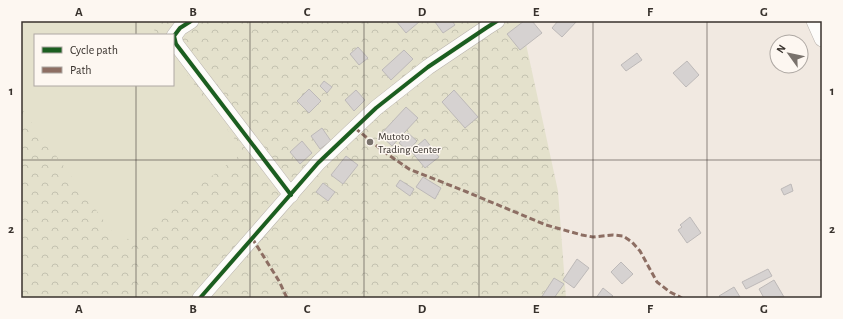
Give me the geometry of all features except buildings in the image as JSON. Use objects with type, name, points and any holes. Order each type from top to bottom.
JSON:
[{"type":"street","points":[[191,21],[180,28],[174,36],[176,44],[290,195]]},
{"type":"street","points":[[200,298],[318,163],[376,108],[428,67],[497,21]]},
{"type":"street","points":[[814,21],[822,39]]},
{"type":"green space","points":[[21,21],[521,21],[558,191],[566,298],[21,298]]},
{"type":"green space","points":[[21,21],[147,21],[157,34],[34,34],[34,86],[174,86],[174,57],[244,152],[121,244],[21,108]]},
{"type":"marked path","points":[[355,128],[383,151],[409,169],[546,225],[593,237],[613,235],[623,236],[632,242],[640,251],[657,282],[670,292],[682,298]]},
{"type":"marked path","points":[[252,238],[279,281],[287,298]]},
{"type":"cycle path","points":[[191,21],[180,28],[174,36],[176,44],[291,195]]},
{"type":"cycle path","points":[[200,298],[318,163],[376,108],[428,67],[497,21]]},
{"type":"place","name":"Mutoto Trading Center","points":[[370,142]]}]
